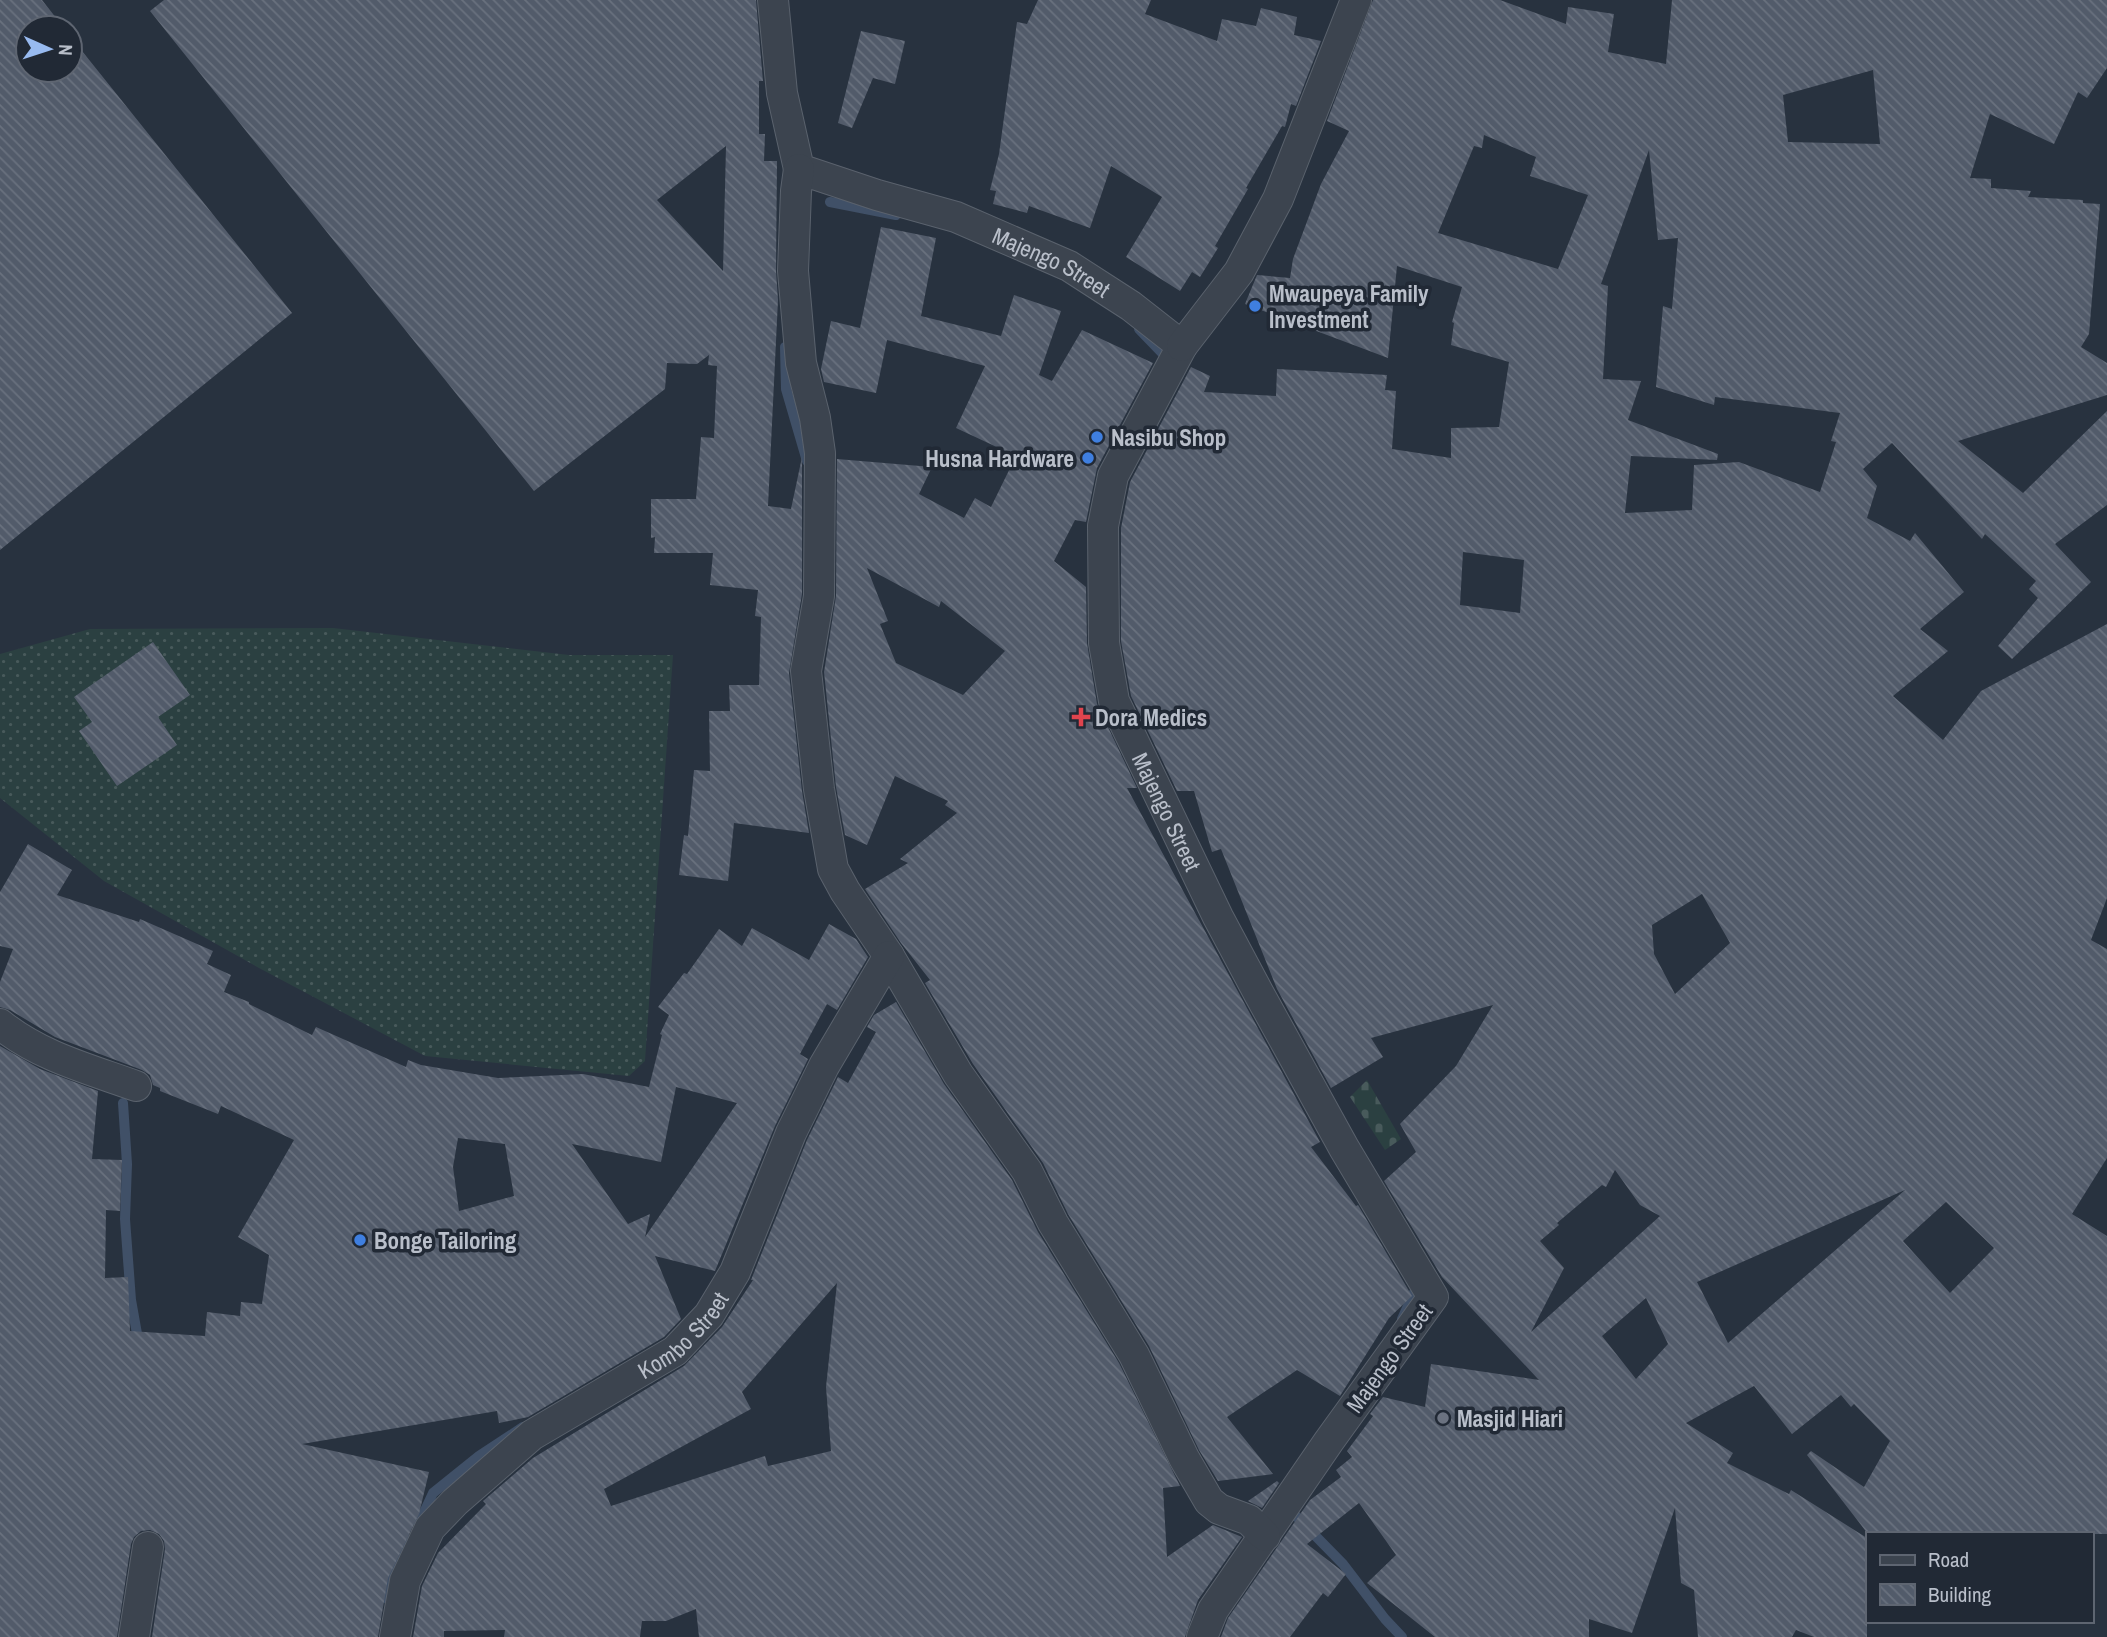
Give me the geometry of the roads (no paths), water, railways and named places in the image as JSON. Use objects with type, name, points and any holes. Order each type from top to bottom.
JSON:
[{"type":"street","points":[[773,0],[782,93],[799,169],[793,271],[801,363],[815,418],[820,453],[818,596],[806,671],[818,789],[833,869],[889,956],[958,1074],[1027,1171],[1060,1235],[1134,1355],[1184,1458],[1209,1501],[1219,1509],[1248,1520],[1265,1536]]},
{"type":"street","points":[[1182,346],[1239,272],[1278,199],[1356,0]]},
{"type":"street","name":"Majengo Street","points":[[799,169],[956,217],[1018,242],[1069,266],[1131,306],[1182,346],[1113,476],[1103,526],[1104,643],[1115,701],[1218,917],[1258,992],[1344,1148],[1433,1297],[1329,1441],[1213,1610],[1202,1637]]},
{"type":"street","name":"Kombo Street","points":[[395,1637],[405,1581],[430,1528],[455,1502],[532,1435],[675,1351],[709,1315],[735,1272],[796,1121],[824,1066],[889,956]]},
{"type":"street","points":[[0,1024],[43,1052],[136,1086]]},
{"type":"street","points":[[134,1637],[148,1547]]},
{"type":"waterway","points":[[830,202],[896,215]]},
{"type":"waterway","points":[[1139,329],[1166,357],[1162,364]]},
{"type":"waterway","points":[[785,347],[786,389],[807,461]]},
{"type":"waterway","points":[[123,1103],[127,1164],[125,1219],[131,1300],[139,1345]]},
{"type":"waterway","points":[[1402,1319],[1416,1288],[1413,1283]]},
{"type":"waterway","points":[[419,1523],[433,1493],[479,1456],[523,1427]]},
{"type":"waterway","points":[[1294,1514],[1343,1564],[1402,1637]]},
{"type":"waterway","points":[[387,1599],[390,1575],[409,1540]]},
{"type":"place","name":"Mwaupeya Family Investment","points":[[1255,306]]},
{"type":"place","name":"Nasibu Shop","points":[[1097,437]]},
{"type":"place","name":"Husna Hardware","points":[[1088,458]]},
{"type":"place","name":"Dora Medics","points":[[1081,717]]},
{"type":"place","name":"Bonge Tailoring","points":[[360,1240]]},
{"type":"place","name":"Masjid Hiari","points":[[1443,1418]]}]
